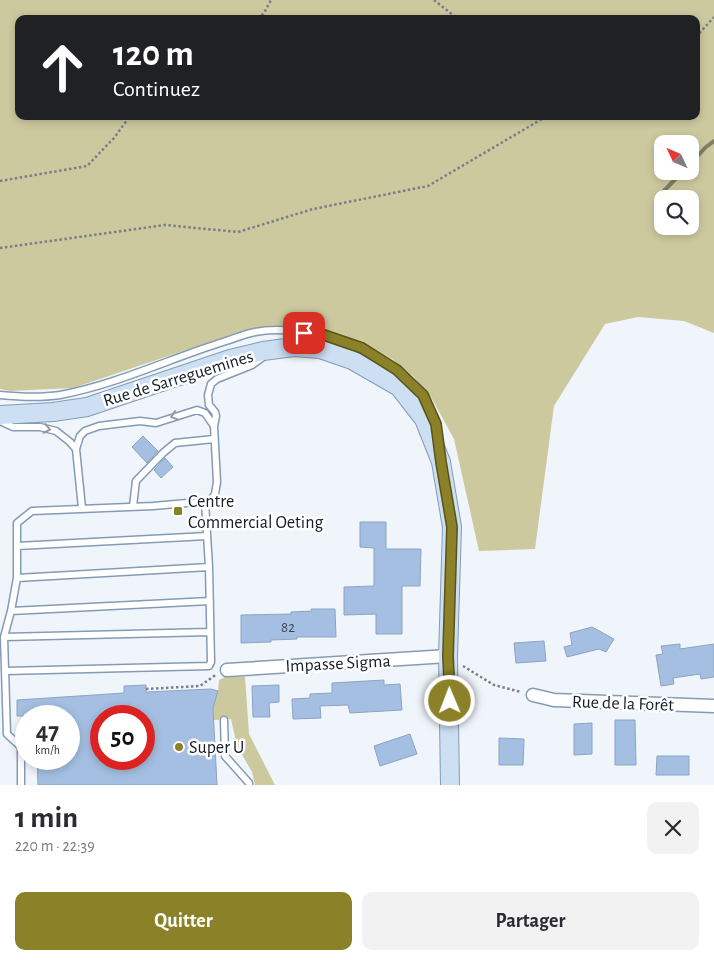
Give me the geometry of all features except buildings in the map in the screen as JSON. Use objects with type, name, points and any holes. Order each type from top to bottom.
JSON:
[{"type":"main road","name":"Rue de Sarreguemines","points":[[0,415],[53,412],[86,406],[230,359],[294,347],[320,349],[352,360],[399,387],[424,419],[441,462],[452,527],[448,656],[450,785]]},
{"type":"main road","name":"Rue de Sarreguemines","points":[[0,409],[18,414]]},
{"type":"street","name":"Impasse Sigma","points":[[228,670],[448,656]]},
{"type":"street","name":"Rue de la Forêt","points":[[532,695],[554,700],[714,706]]},
{"type":"lane","points":[[0,395],[32,397],[60,395],[129,379],[206,347],[256,332],[287,331],[321,334],[362,348],[397,370],[423,395],[436,424],[441,462]]},
{"type":"lane","points":[[21,785],[21,747],[7,734],[4,637],[17,578],[17,523],[32,511],[210,501],[215,494],[217,482],[214,439],[216,416],[209,405],[210,384],[216,379],[252,365],[272,350]]},
{"type":"lane","points":[[82,508],[76,449],[80,436],[85,431],[99,426],[140,421],[156,422],[197,410],[205,413],[214,426]]},
{"type":"lane","points":[[0,421],[13,428],[40,427],[56,430],[76,449]]},
{"type":"lane","points":[[133,506],[136,480],[175,443],[214,439]]},
{"type":"lane","points":[[5,671],[209,666],[211,662],[210,602],[205,502]]},
{"type":"lane","points":[[17,546],[207,536]]},
{"type":"lane","points":[[17,578],[209,567]]},
{"type":"lane","points":[[11,611],[210,602]]},
{"type":"lane","points":[[4,637],[210,632]]},
{"type":"lane","points":[[224,720],[225,756],[249,785]]},
{"type":"path","points":[[262,15],[271,0]]},
{"type":"path","points":[[434,0],[453,15]]},
{"type":"path","points":[[700,33],[714,17]]},
{"type":"path","points":[[0,181],[87,166],[114,138],[127,120]]},
{"type":"path","points":[[0,248],[165,225],[238,232],[313,210],[428,186],[540,120]]},
{"type":"path","points":[[448,656],[494,685],[532,695]]},
{"type":"path","points":[[146,689],[200,686],[228,670]]},
{"type":"shaded area","points":[[0,0],[714,0],[714,333],[684,321],[638,317],[605,324],[554,406],[535,549],[479,551],[454,439],[432,399],[414,377],[392,359],[369,346],[333,332],[261,327],[237,333],[73,388],[10,391],[0,389]]},
{"type":"shaded area","points":[[227,676],[245,677],[249,734],[275,785],[255,785],[252,772],[237,746],[231,719],[214,720],[213,705],[218,691],[219,680]]},
{"type":"waterway","points":[[699,154],[714,141]]},
{"type":"waterway","points":[[665,190],[674,180]]},
{"type":"place","name":"Centre Commercial Oeting","points":[[178,511]]},
{"type":"place","name":"Super U","points":[[179,747]]},
{"type":"route","points":[[304,333],[321,334],[362,348],[397,370],[423,395],[436,424],[452,527],[448,656],[450,701]]}]
